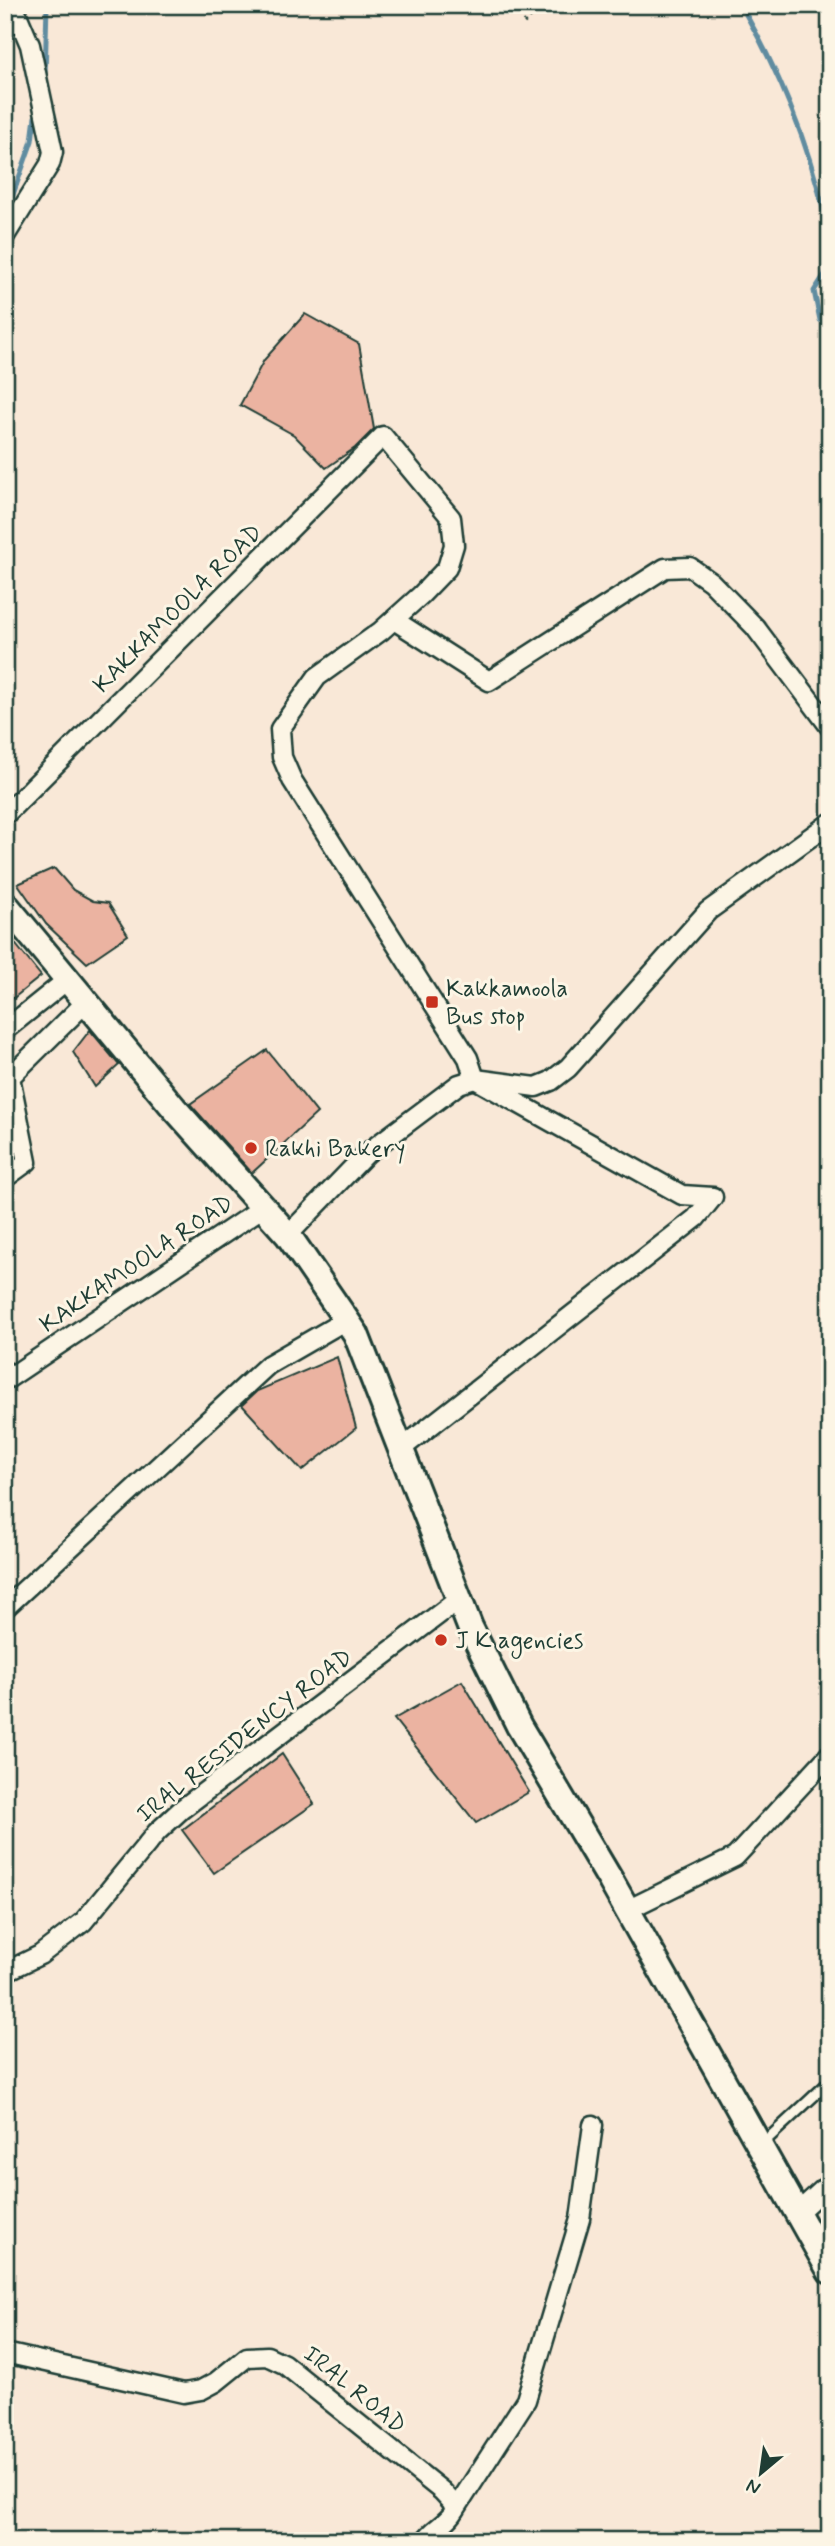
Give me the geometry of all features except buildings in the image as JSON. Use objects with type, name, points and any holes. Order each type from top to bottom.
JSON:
[{"type":"main road","points":[[5,904],[174,1108],[288,1235],[356,1334],[470,1627],[519,1726],[627,1910],[830,2271]]},
{"type":"street","points":[[5,236],[50,164],[53,152],[30,45],[13,5]]},
{"type":"street","name":"KAKKAMOOLA ROAD","points":[[5,815],[383,436],[451,518],[454,545],[447,568],[394,620]]},
{"type":"street","points":[[401,1448],[696,1218],[713,1197],[682,1195],[475,1079],[468,1058],[292,780],[282,757],[280,729],[317,677],[394,620],[489,681],[665,568],[690,567],[711,582],[755,627],[830,727]]},
{"type":"street","points":[[288,1235],[367,1153],[458,1084],[475,1079],[536,1087],[551,1081],[568,1068],[708,911],[830,822]]},
{"type":"street","points":[[5,1030],[67,980]]},
{"type":"street","points":[[5,1178],[27,1162],[10,1077],[86,1002]]},
{"type":"street","name":"KAKKAMOOLA ROAD","points":[[5,1371],[9,1378],[262,1208]]},
{"type":"street","points":[[5,1608],[268,1365],[346,1320]]},
{"type":"street","name":"IRAL RESIDENCY ROAD","points":[[5,1972],[40,1955],[83,1922],[157,1832],[182,1809],[459,1599]]},
{"type":"street","points":[[627,1910],[734,1857],[830,1754]]},
{"type":"street","points":[[425,2541],[430,2533],[450,2520],[526,2400],[580,2219],[593,2126]]},
{"type":"street","points":[[797,2213],[830,2183]]},
{"type":"street","name":"IRAL ROAD","points":[[5,2353],[184,2393],[201,2390],[216,2382],[247,2357],[267,2356],[284,2364],[442,2490],[455,2510]]},
{"type":"lane","points":[[759,2147],[830,2081]]},
{"type":"path","points":[[524,23],[544,5]]},
{"type":"waterway","points":[[45,76],[47,5]]},
{"type":"waterway","points":[[743,9],[772,64],[807,151],[830,241]]},
{"type":"waterway","points":[[5,210],[10,203],[32,141],[35,117]]},
{"type":"waterway","points":[[830,247],[825,274],[814,291],[820,320],[830,325]]},
{"type":"place","name":"Kakkamoola Bus stop","points":[[432,1002]]},
{"type":"place","name":"Rakhi Bakery","points":[[251,1148]]},
{"type":"place","name":"J K agencies","points":[[441,1640]]}]
